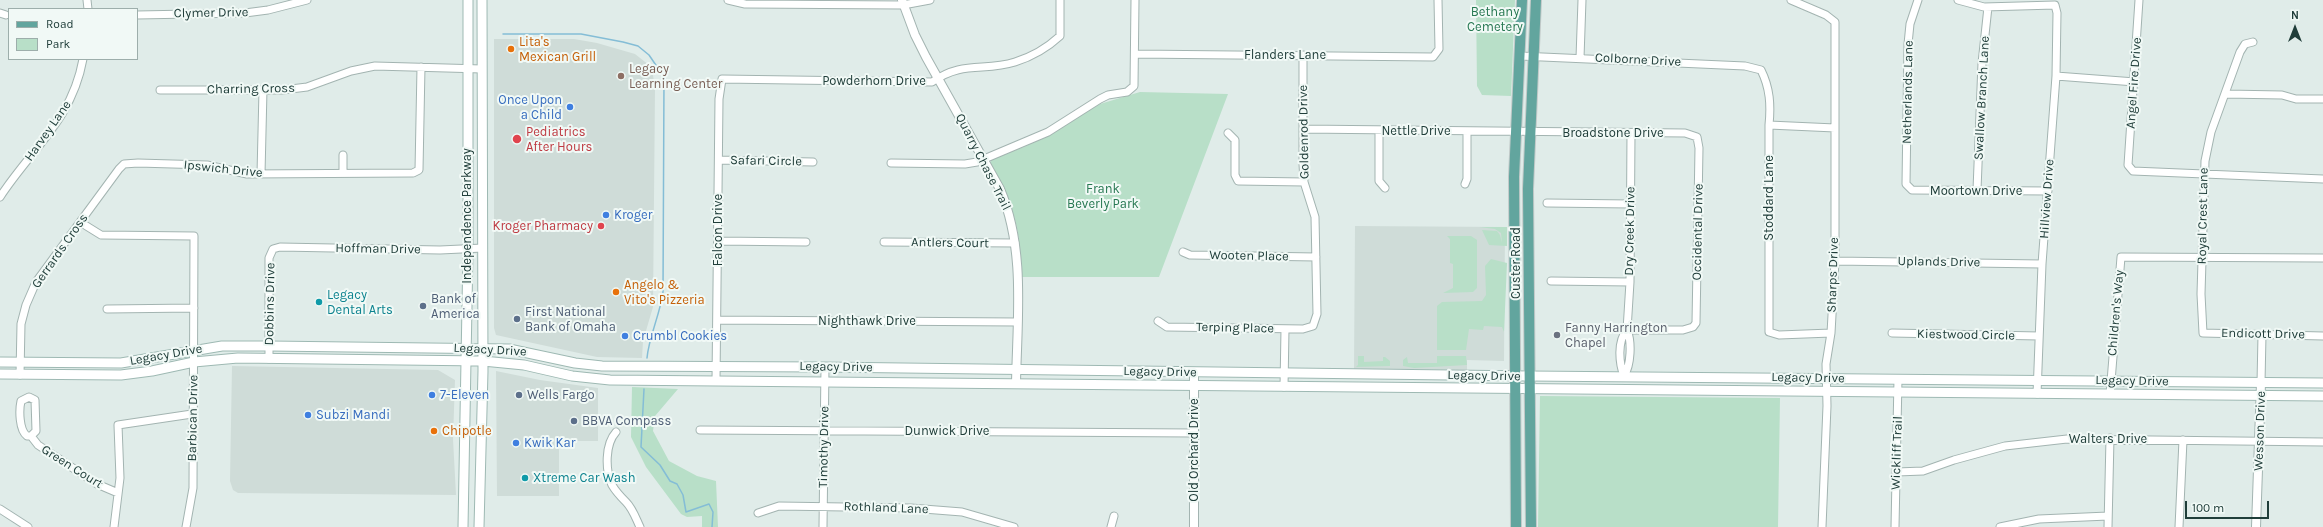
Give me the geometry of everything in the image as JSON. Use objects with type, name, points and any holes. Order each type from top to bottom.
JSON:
[{"type":"main road","name":"Independence Parkway","points":[[463,527],[465,459],[464,361],[466,348],[468,250],[468,0]]},
{"type":"main road","name":"Independence Parkway","points":[[479,527],[482,460],[483,361],[481,172],[482,0]]},
{"type":"main road","name":"Custer Road","points":[[1516,527],[1514,177],[1522,0]]},
{"type":"main road","name":"Custer Road","points":[[1531,527],[1529,389],[1529,132],[1536,0]]},
{"type":"main road","points":[[467,172],[481,172]]},
{"type":"main road","points":[[1515,253],[1529,253]]},
{"type":"main road","name":"Legacy Drive","points":[[0,362],[121,363],[143,361],[194,350],[222,346],[388,347],[483,348],[529,352],[574,363],[602,366],[825,367],[2323,384]]},
{"type":"main road","points":[[317,347],[317,360]]},
{"type":"main road","points":[[355,360],[359,356],[382,354],[388,347]]},
{"type":"main road","name":"Legacy Drive","points":[[0,374],[121,375],[152,371],[194,362],[238,358],[483,361],[524,365],[572,376],[610,380],[1397,389],[2323,396]]},
{"type":"main road","points":[[572,376],[574,363]]},
{"type":"main road","points":[[1397,389],[1398,374]]},
{"type":"main road","points":[[1623,390],[1624,376]]},
{"type":"main road","points":[[465,459],[482,460]]},
{"type":"main road","points":[[1516,485],[1530,484]]},
{"type":"street","name":"Clymer Drive","points":[[138,15],[245,13],[268,10],[307,0]]},
{"type":"street","points":[[728,0],[745,4],[760,2],[903,3],[930,0]]},
{"type":"street","name":"Powderhorn Drive","points":[[722,79],[932,82],[939,77],[969,66],[1014,62],[1045,48],[1060,36],[1060,0]]},
{"type":"street","points":[[891,163],[965,164],[984,160],[1048,132],[1108,94],[1127,92],[1133,88],[1135,54],[1135,0]]},
{"type":"street","name":"Flanders Lane","points":[[1135,54],[1433,57],[1439,49],[1438,0]]},
{"type":"street","points":[[1580,58],[1582,0]]},
{"type":"street","name":"Sharps Drive","points":[[1792,0],[1826,15],[1835,22],[1835,261],[1831,333],[1826,364],[1827,392],[1822,527]]},
{"type":"street","name":"Netherlands Lane","points":[[1906,184],[1908,44],[1910,24],[1918,0]]},
{"type":"street","points":[[1958,0],[1988,6]]},
{"type":"street","name":"Angel Fire Drive","points":[[2140,0],[2128,166],[2133,171],[2204,173]]},
{"type":"street","name":"Quarry Chase Trail","points":[[903,3],[926,57],[939,77],[1008,207],[1016,243],[1016,384]]},
{"type":"street","name":"Hillview Drive","points":[[1988,6],[2055,5],[2057,14],[2056,76],[2042,264],[2037,394]]},
{"type":"street","name":"Swallow Branch Lane","points":[[1978,190],[1982,63],[1988,6]]},
{"type":"street","name":"Royal Crest Lane","points":[[2204,333],[2201,294],[2204,173],[2211,132],[2240,52],[2245,44],[2253,42]]},
{"type":"street","name":"Goldenrod Drive","points":[[1303,55],[1304,182],[1315,217],[1317,314],[1313,326]]},
{"type":"street","name":"Colborne Drive","points":[[1520,56],[1746,66],[1756,68]]},
{"type":"street","name":"Harvey Lane","points":[[0,197],[3,187],[44,142],[74,95],[83,60]]},
{"type":"street","name":"Charring Cross","points":[[160,90],[284,90],[307,87],[363,67],[482,69]]},
{"type":"street","name":"Ipswich Drive","points":[[128,164],[196,164],[247,174],[343,172],[414,173],[419,170],[421,67]]},
{"type":"street","name":"Stoddard Lane","points":[[1756,68],[1761,70],[1767,82],[1771,104],[1769,125],[1769,332],[1779,335],[1831,333]]},
{"type":"street","points":[[2056,76],[2135,82]]},
{"type":"street","name":"Falcon Drive","points":[[716,381],[719,99],[722,79]]},
{"type":"street","points":[[261,174],[263,90]]},
{"type":"street","points":[[2226,94],[2282,96],[2296,99],[2323,99]]},
{"type":"street","points":[[1769,125],[1835,128]]},
{"type":"street","name":"Nettle Drive","points":[[1303,129],[1529,132]]},
{"type":"street","points":[[1379,131],[1379,181],[1385,188]]},
{"type":"street","points":[[1464,184],[1467,179],[1467,131]]},
{"type":"street","name":"Broadstone Drive","points":[[1529,132],[1684,133],[1697,137]]},
{"type":"street","points":[[1228,133],[1235,140],[1235,175],[1238,181],[1304,182]]},
{"type":"street","name":"Dry Creek Drive","points":[[1624,376],[1628,368],[1629,336],[1627,330],[1630,282],[1631,133]]},
{"type":"street","name":"Occidental Drive","points":[[1627,330],[1683,330],[1693,327],[1697,317],[1699,148],[1697,137]]},
{"type":"street","points":[[343,155],[343,172]]},
{"type":"street","name":"Safari Circle","points":[[718,160],[813,162]]},
{"type":"street","name":"Gerrards Cross","points":[[20,375],[21,324],[26,305],[36,282],[118,169],[128,164]]},
{"type":"street","points":[[2204,173],[2323,180]]},
{"type":"street","name":"Moortown Drive","points":[[1906,184],[1912,190],[2048,191]]},
{"type":"street","points":[[1546,204],[1631,204]]},
{"type":"street","name":"Barbican Drive","points":[[80,222],[101,235],[194,236],[194,362],[192,414],[193,488],[186,527]]},
{"type":"street","points":[[718,241],[806,242]]},
{"type":"street","name":"Antlers Court","points":[[884,242],[1016,243]]},
{"type":"street","name":"Hoffman Drive","points":[[273,249],[300,247],[468,250],[483,248]]},
{"type":"street","name":"Dobbins Drive","points":[[269,359],[269,258],[273,249]]},
{"type":"street","name":"Wooten Place","points":[[1183,252],[1190,255],[1316,257]]},
{"type":"street","name":"Children's Way","points":[[2110,394],[2121,256],[2203,256]]},
{"type":"street","points":[[2203,256],[2323,258]]},
{"type":"street","name":"Uplands Drive","points":[[1835,261],[2042,264]]},
{"type":"street","points":[[1551,281],[1630,282]]},
{"type":"street","points":[[107,309],[194,308]]},
{"type":"street","name":"Nighthawk Drive","points":[[717,320],[1016,322]]},
{"type":"street","name":"Terping Place","points":[[1158,322],[1167,327],[1308,329],[1313,326]]},
{"type":"street","points":[[1284,387],[1285,329]]},
{"type":"street","name":"Kiestwood Circle","points":[[1892,333],[2039,336]]},
{"type":"street","name":"Endicott Drive","points":[[2204,333],[2323,336]]},
{"type":"street","name":"Wesson Drive","points":[[2256,527],[2260,440],[2262,335]]},
{"type":"street","name":"Timothy Drive","points":[[823,527],[825,367]]},
{"type":"street","name":"Old Orchard Drive","points":[[1194,372],[1194,527]]},
{"type":"street","name":"Wickliff Trail","points":[[1895,527],[1899,392],[1898,379]]},
{"type":"street","name":"Green Court","points":[[31,436],[36,431],[36,414],[35,400],[29,397],[22,401],[22,431],[27,436],[31,436],[38,445],[86,478],[118,493]]},
{"type":"street","points":[[114,527],[118,493],[120,454],[118,425],[192,414]]},
{"type":"street","name":"Dunwick Drive","points":[[700,430],[1194,433]]},
{"type":"street","points":[[616,432],[609,442],[609,476],[615,491],[630,508],[637,526]]},
{"type":"street","points":[[2108,527],[2110,438]]},
{"type":"street","name":"Walters Drive","points":[[1897,472],[1923,470],[1980,452],[2023,443],[2110,438],[2323,442]]},
{"type":"street","points":[[2179,527],[2182,440]]},
{"type":"street","name":"Rothland Lane","points":[[758,513],[773,507],[823,506],[911,508],[962,512],[1014,527]]},
{"type":"street","points":[[0,509],[28,527]]},
{"type":"street","points":[[1111,527],[1114,516]]},
{"type":"street","points":[[2000,527],[2039,519],[2108,516]]},
{"type":"shaded area","points":[[494,39],[574,39],[597,43],[635,54],[649,65],[653,75],[655,89],[653,307],[643,341],[642,358],[597,357],[496,335],[494,328]]},
{"type":"shaded area","points":[[1355,226],[1505,227],[1504,361],[1467,360],[1467,370],[1354,369]]},
{"type":"shaded area","points":[[232,366],[438,370],[455,380],[453,439],[456,495],[238,493],[233,490],[230,481]]},
{"type":"shaded area","points":[[496,371],[540,380],[598,388],[598,441],[559,441],[559,496],[497,496]]},
{"type":"green space","name":"Bethany Cemetery","points":[[1476,0],[1515,0],[1511,96],[1482,95],[1477,86]]},
{"type":"green space","name":"Frank Beverly Park","points":[[1140,92],[1228,94],[1159,277],[1020,277],[1018,231],[1005,192],[991,164],[991,159],[1024,147],[1100,104]]},
{"type":"green space","points":[[1479,227],[1507,227],[1507,246],[1489,245],[1482,230],[1497,231],[1500,235],[1502,243],[1501,233],[1495,229]]},
{"type":"green space","points":[[1447,236],[1471,236],[1477,240],[1477,288],[1473,292],[1443,293],[1453,288],[1453,264],[1450,263],[1450,239]]},
{"type":"green space","points":[[1491,259],[1507,263],[1504,332],[1502,327],[1484,326],[1483,330],[1469,329],[1466,350],[1437,350],[1437,306],[1442,302],[1482,301],[1486,295],[1485,266]]},
{"type":"green space","points":[[1358,356],[1364,356],[1364,362],[1383,361],[1383,357],[1385,357],[1390,361],[1390,366],[1356,367],[1358,365]]},
{"type":"green space","points":[[1437,356],[1466,356],[1467,365],[1414,368],[1403,366],[1403,360],[1407,357],[1408,363],[1437,363]]},
{"type":"green space","points":[[632,387],[678,389],[655,416],[653,431],[669,461],[697,476],[716,481],[718,527],[702,527],[702,516],[687,517],[681,514],[646,467],[631,437]]},
{"type":"green space","points":[[1540,396],[1780,398],[1778,527],[1538,527]]},
{"type":"waterway","points":[[503,34],[581,34],[638,46],[649,55],[664,77],[663,292],[647,358]]},
{"type":"waterway","points":[[644,389],[641,447],[660,465],[670,481],[677,484],[683,495],[686,512],[709,504],[713,512],[712,527]]},
{"type":"place","name":"Lita's Mexican Grill","points":[[511,49]]},
{"type":"place","name":"Legacy Learning Center","points":[[621,76]]},
{"type":"place","name":"Once Upon a Child","points":[[570,107]]},
{"type":"place","name":"Pediatrics After Hours","points":[[517,139]]},
{"type":"place","name":"Kroger","points":[[606,215]]},
{"type":"place","name":"Kroger Pharmacy","points":[[601,226]]},
{"type":"place","name":"Angelo & Vito's Pizzeria","points":[[616,292]]},
{"type":"place","name":"Legacy Dental Arts","points":[[319,302]]},
{"type":"place","name":"Bank of America","points":[[423,306]]},
{"type":"place","name":"First National Bank of Omaha","points":[[517,319]]},
{"type":"place","name":"Fanny Harrington Chapel","points":[[1557,335]]},
{"type":"place","name":"Crumbl Cookies","points":[[625,336]]},
{"type":"place","name":"7-Eleven","points":[[432,395]]},
{"type":"place","name":"Wells Fargo","points":[[519,395]]},
{"type":"place","name":"Subzi Mandi","points":[[308,415]]},
{"type":"place","name":"BBVA Compass","points":[[574,421]]},
{"type":"place","name":"Chipotle","points":[[434,431]]},
{"type":"place","name":"Kwik Kar","points":[[516,443]]},
{"type":"place","name":"Xtreme Car Wash","points":[[525,478]]}]
